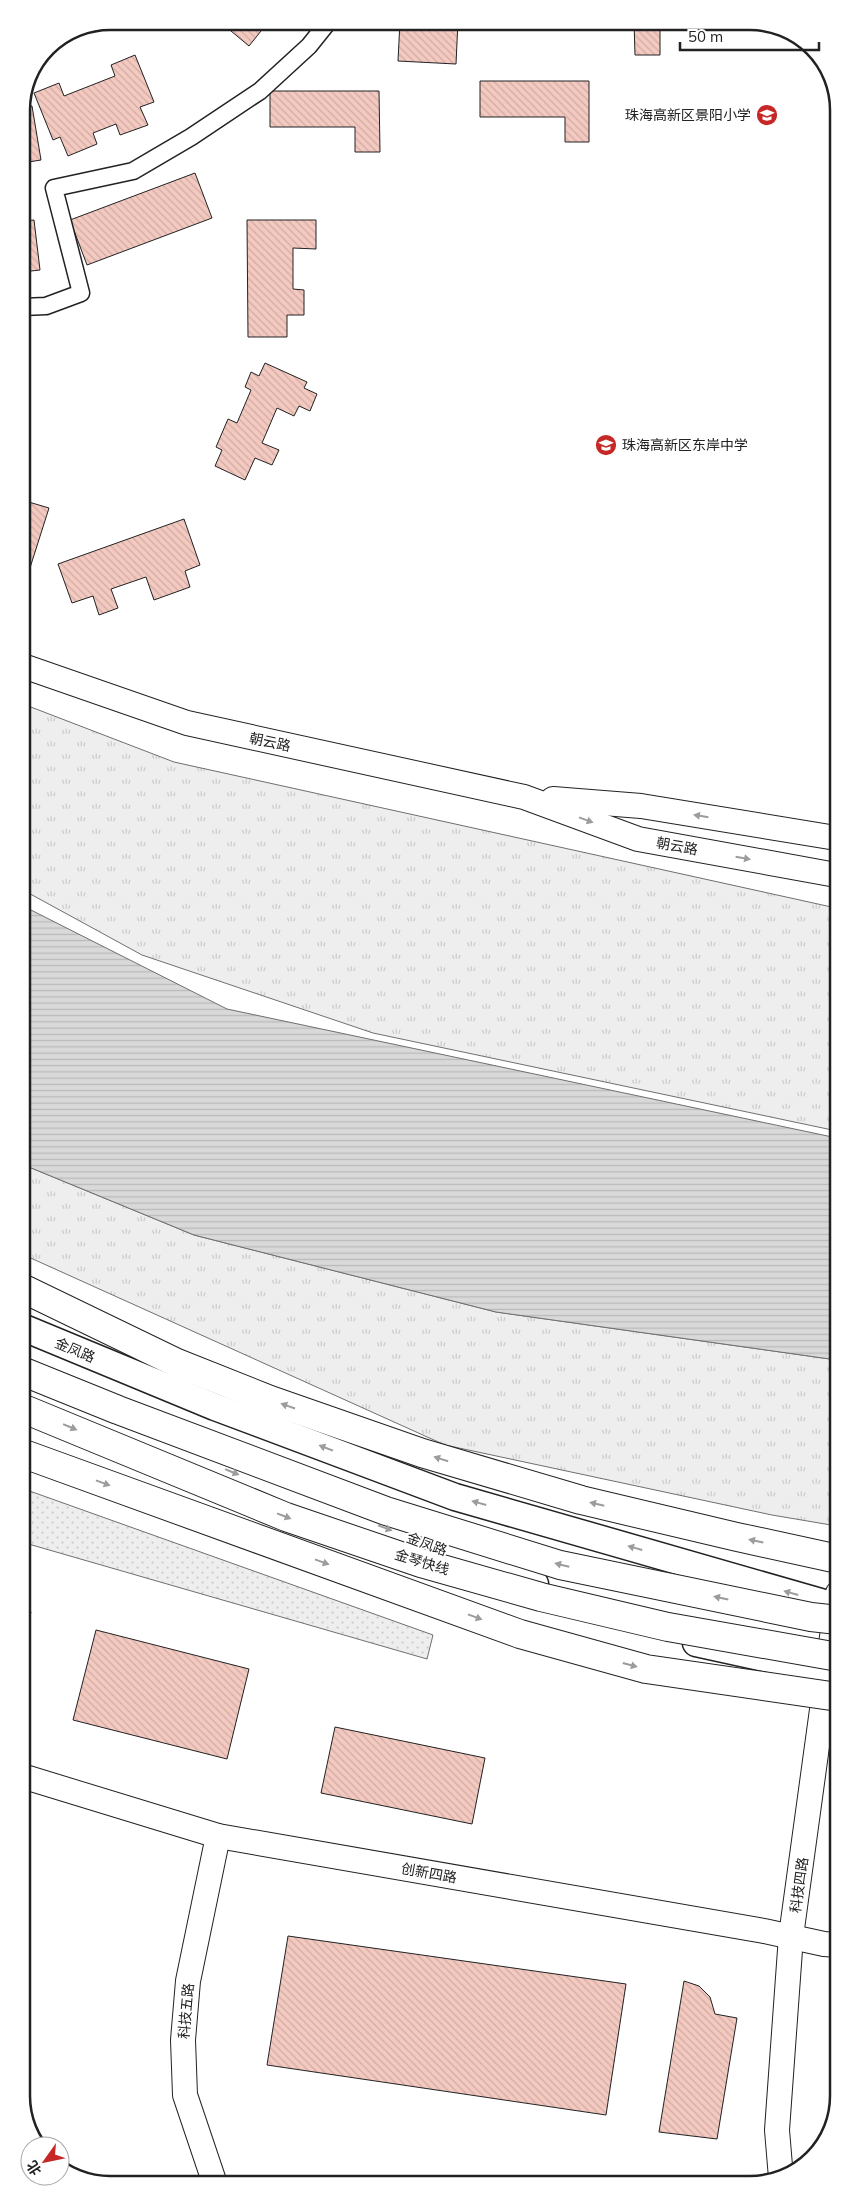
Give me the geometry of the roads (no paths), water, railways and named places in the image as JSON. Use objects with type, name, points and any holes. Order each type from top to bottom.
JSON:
[{"type":"highway","points":[[30,1291],[177,1363],[270,1400],[422,1453],[581,1500],[830,1557]]},
{"type":"highway","points":[[30,1374],[386,1510],[560,1565],[811,1617],[830,1610]]},
{"type":"highway","name":"金琴快线","points":[[30,1411],[286,1517],[421,1563],[541,1597],[830,1667]]},
{"type":"highway","points":[[30,1456],[529,1636],[646,1669],[830,1696]]},
{"type":"main road","name":"金凤路","points":[[30,1330],[215,1407],[455,1497],[830,1605]]},
{"type":"main road","name":"金凤路","points":[[30,1391],[242,1476],[706,1647],[830,1667]]},
{"type":"street","points":[[30,307],[46,306],[81,293],[54,188],[132,171],[191,137],[260,91],[308,46],[321,30]]},
{"type":"street","name":"朝云路","points":[[30,668],[187,724],[524,797],[641,806],[830,837]]},
{"type":"street","name":"朝云路","points":[[524,797],[638,839],[830,874]]},
{"type":"street","name":"科技四路","points":[[780,2170],[777,2130],[791,1936],[830,1693]]},
{"type":"street","name":"创新四路","points":[[30,1779],[218,1836],[830,1944]]},
{"type":"street","name":"科技五路","points":[[212,2176],[185,2095],[183,2040],[188,1981],[218,1836]]},
{"type":"place","name":"珠海高新区景阳小学","points":[[767,115]]},
{"type":"place","name":"珠海高新区东岸中学","points":[[606,445]]}]
